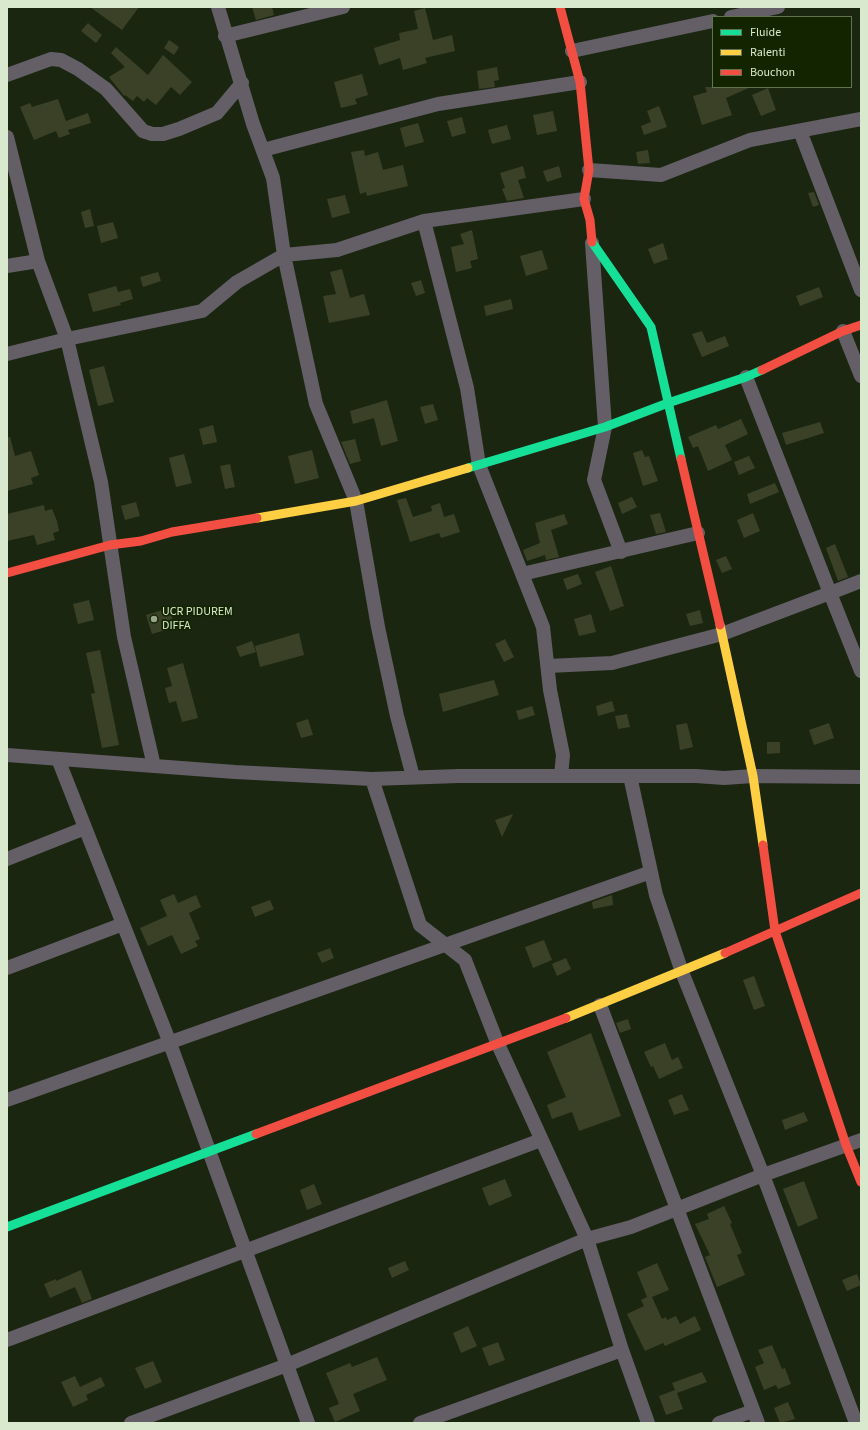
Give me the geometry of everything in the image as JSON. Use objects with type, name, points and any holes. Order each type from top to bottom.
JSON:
[{"type":"street","points":[[218,7],[225,36],[242,83],[253,124],[273,178],[284,255],[316,404],[356,501],[378,627],[397,716],[413,777]]},
{"type":"street","points":[[225,36],[343,7]]},
{"type":"street","points":[[560,7],[580,82],[589,170],[584,199],[590,220],[605,427],[594,480],[621,552]]},
{"type":"street","points":[[736,16],[778,7]]},
{"type":"street","points":[[572,51],[712,21]]},
{"type":"street","points":[[7,75],[51,59],[61,60],[78,69],[106,89],[143,130],[152,134],[163,134],[179,129],[217,113],[242,83]]},
{"type":"street","points":[[263,150],[438,104],[580,82]]},
{"type":"street","points":[[589,170],[661,175],[750,140],[861,118]]},
{"type":"street","points":[[800,131],[861,290]]},
{"type":"street","points":[[7,137],[38,261],[67,339],[100,482],[124,637],[154,766]]},
{"type":"street","points":[[7,354],[67,339],[202,311],[237,282],[284,255],[337,250],[424,221],[584,199]]},
{"type":"street","points":[[424,221],[467,388],[479,464],[543,627],[548,666],[564,755],[561,776]]},
{"type":"street","points":[[592,242],[651,327],[722,634],[753,776],[775,931],[846,1145],[861,1182]]},
{"type":"street","points":[[7,266],[38,261]]},
{"type":"street","points":[[7,572],[110,544],[141,541],[172,532],[356,501],[605,427],[668,403],[746,377],[843,331],[861,325]]},
{"type":"street","points":[[843,331],[861,376]]},
{"type":"street","points":[[746,377],[861,671]]},
{"type":"street","points":[[522,574],[698,533]]},
{"type":"street","points":[[548,666],[612,663],[722,634],[861,581]]},
{"type":"street","points":[[7,755],[154,766],[372,779],[413,777],[561,776],[724,778],[753,776],[861,777]]},
{"type":"street","points":[[58,759],[170,1042],[308,1423]]},
{"type":"street","points":[[630,776],[656,895],[682,972],[763,1175],[856,1423]]},
{"type":"street","points":[[372,779],[420,925],[464,960],[497,1042],[587,1239],[622,1350],[648,1423]]},
{"type":"street","points":[[7,859],[85,828]]},
{"type":"street","points":[[7,1100],[444,944],[651,872]]},
{"type":"street","points":[[7,1227],[497,1042],[600,1005],[682,972],[861,893]]},
{"type":"street","points":[[7,968],[123,924]]},
{"type":"street","points":[[600,1005],[755,1417],[719,1423]]},
{"type":"street","points":[[7,1340],[541,1140]]},
{"type":"street","points":[[131,1423],[288,1365],[587,1239],[630,1227],[763,1175],[861,1140]]},
{"type":"street","points":[[420,1423],[622,1350]]},
{"type":"building","points":[[90,7],[139,7],[122,30]]},
{"type":"building","points":[[252,7],[272,7],[274,15],[256,20]]},
{"type":"building","points":[[425,8],[433,40],[452,35],[455,51],[425,58],[427,63],[403,70],[400,58],[379,65],[374,48],[400,40],[399,33],[418,29],[414,11]]},
{"type":"building","points":[[88,23],[102,35],[96,43],[81,31]]},
{"type":"building","points":[[169,40],[179,47],[174,55],[164,48]]},
{"type":"building","points":[[116,47],[148,75],[163,55],[192,82],[180,95],[171,87],[156,105],[147,98],[144,102],[137,96],[133,101],[125,95],[124,96],[109,77],[125,67],[111,53]]},
{"type":"building","points":[[497,67],[499,80],[494,81],[495,87],[479,89],[477,71]]},
{"type":"building","points":[[362,74],[368,95],[355,99],[357,104],[341,108],[334,82]]},
{"type":"building","points":[[705,87],[749,88],[726,98],[732,115],[702,125],[693,96],[707,92]]},
{"type":"building","points":[[768,88],[776,110],[761,116],[752,95]]},
{"type":"building","points":[[58,99],[66,121],[88,113],[91,123],[68,130],[70,134],[59,138],[56,131],[34,140],[20,107],[30,103],[32,107]]},
{"type":"building","points":[[659,106],[667,127],[644,135],[641,126],[651,122],[647,111]]},
{"type":"building","points":[[553,111],[557,131],[537,135],[533,115]]},
{"type":"building","points":[[462,117],[466,133],[452,137],[447,121]]},
{"type":"building","points":[[418,123],[424,142],[405,147],[400,128]]},
{"type":"building","points":[[507,125],[511,139],[492,144],[488,130]]},
{"type":"building","points":[[364,150],[365,156],[378,152],[383,170],[403,165],[408,186],[367,196],[366,192],[360,194],[351,152]]},
{"type":"building","points":[[648,150],[650,163],[638,164],[636,152]]},
{"type":"building","points":[[523,166],[526,178],[518,180],[524,198],[507,201],[502,189],[505,188],[500,173]]},
{"type":"building","points":[[559,166],[562,177],[547,182],[543,171]]},
{"type":"building","points":[[814,192],[819,205],[813,207],[808,193]]},
{"type":"building","points":[[345,195],[350,213],[332,218],[327,199]]},
{"type":"building","points":[[90,209],[94,226],[85,228],[81,212]]},
{"type":"building","points":[[113,222],[118,238],[101,243],[97,226]]},
{"type":"building","points":[[472,230],[478,259],[470,261],[472,268],[456,272],[451,247],[464,244],[460,234]]},
{"type":"building","points":[[663,243],[668,259],[654,264],[648,249]]},
{"type":"building","points":[[542,250],[548,269],[526,276],[520,256]]},
{"type":"building","points":[[342,269],[350,298],[364,294],[370,315],[329,323],[323,296],[336,294],[330,272]]},
{"type":"building","points":[[158,272],[161,281],[143,287],[140,277]]},
{"type":"building","points":[[421,280],[425,293],[416,296],[411,283]]},
{"type":"building","points":[[116,286],[118,292],[130,289],[133,299],[120,303],[121,305],[93,312],[88,294]]},
{"type":"building","points":[[819,287],[823,297],[800,306],[796,296]]},
{"type":"building","points":[[511,299],[513,309],[486,316],[484,306]]},
{"type":"building","points":[[702,331],[707,343],[725,336],[729,346],[702,357],[692,334]]},
{"type":"building","points":[[104,366],[114,402],[98,406],[89,370]]},
{"type":"building","points":[[387,400],[398,441],[381,446],[374,418],[353,424],[350,411]]},
{"type":"building","points":[[433,404],[438,420],[425,424],[420,407]]},
{"type":"building","points":[[741,419],[748,434],[725,445],[732,460],[708,471],[698,446],[693,448],[688,437],[716,425],[718,429]]},
{"type":"building","points":[[820,422],[824,433],[786,445],[782,433]]},
{"type":"building","points":[[213,425],[217,442],[203,445],[199,429]]},
{"type":"building","points":[[7,437],[10,437],[15,456],[31,451],[39,475],[31,478],[33,484],[7,491]]},
{"type":"building","points":[[355,439],[361,461],[350,464],[341,442]]},
{"type":"building","points":[[312,450],[319,478],[295,484],[288,456]]},
{"type":"building","points":[[642,450],[645,457],[649,456],[658,481],[643,486],[633,453]]},
{"type":"building","points":[[184,454],[192,483],[176,487],[169,458]]},
{"type":"building","points":[[749,456],[755,468],[739,475],[734,462]]},
{"type":"building","points":[[230,464],[235,487],[225,489],[220,466]]},
{"type":"building","points":[[775,483],[779,492],[750,504],[747,494]]},
{"type":"building","points":[[632,497],[637,507],[622,514],[618,503]]},
{"type":"building","points":[[406,498],[413,517],[432,511],[431,506],[440,503],[444,517],[454,514],[460,532],[441,538],[439,533],[410,542],[397,500]]},
{"type":"building","points":[[136,502],[140,516],[125,520],[121,506]]},
{"type":"building","points":[[44,505],[45,511],[52,509],[57,521],[59,531],[53,533],[55,540],[37,545],[34,535],[7,541],[7,514]]},
{"type":"building","points":[[660,513],[666,532],[656,534],[650,515]]},
{"type":"building","points":[[753,513],[760,531],[744,538],[737,520]]},
{"type":"building","points":[[564,514],[568,524],[551,530],[559,557],[546,560],[545,555],[527,561],[523,550],[540,543],[535,523]]},
{"type":"building","points":[[835,544],[848,577],[838,581],[826,548]]},
{"type":"building","points":[[726,556],[732,569],[722,573],[716,560]]},
{"type":"building","points":[[611,566],[624,606],[610,611],[595,572]]},
{"type":"building","points":[[578,574],[582,584],[567,590],[563,579]]},
{"type":"building","points":[[89,600],[94,620],[78,624],[73,604]]},
{"type":"building","points":[[169,608],[175,627],[152,634],[146,615]]},
{"type":"building","points":[[700,610],[703,623],[690,626],[686,614]]},
{"type":"building","points":[[591,614],[596,632],[579,636],[574,619]]},
{"type":"building","points":[[299,633],[304,655],[260,667],[255,646]]},
{"type":"building","points":[[505,639],[514,657],[504,662],[495,644]]},
{"type":"building","points":[[252,641],[256,652],[240,657],[236,647]]},
{"type":"building","points":[[100,650],[119,745],[102,748],[91,694],[95,693],[86,653]]},
{"type":"building","points":[[183,663],[198,718],[182,722],[176,701],[169,703],[165,688],[172,686],[167,668]]},
{"type":"building","points":[[494,680],[499,695],[443,712],[439,694]]},
{"type":"building","points":[[612,701],[615,711],[598,716],[596,706]]},
{"type":"building","points":[[532,706],[535,715],[519,720],[516,711]]},
{"type":"building","points":[[627,714],[630,727],[618,729],[615,716]]},
{"type":"building","points":[[308,719],[313,735],[301,738],[296,723]]},
{"type":"building","points":[[687,723],[693,747],[680,750],[676,725]]},
{"type":"building","points":[[829,723],[834,738],[814,745],[809,730]]},
{"type":"building","points":[[767,742],[780,742],[780,753],[767,754]]},
{"type":"building","points":[[513,814],[502,837],[495,820]]},
{"type":"building","points":[[174,894],[178,903],[196,895],[201,907],[189,913],[200,939],[195,941],[198,946],[181,954],[172,935],[148,946],[140,928],[167,916],[160,900]]},
{"type":"building","points":[[612,895],[613,905],[593,909],[592,902]]},
{"type":"building","points":[[270,900],[274,909],[255,917],[251,907]]},
{"type":"building","points":[[544,940],[552,960],[533,968],[525,947]]},
{"type":"building","points":[[330,948],[334,958],[322,963],[317,953]]},
{"type":"building","points":[[566,958],[571,969],[557,976],[552,964]]},
{"type":"building","points":[[754,976],[765,1006],[754,1010],[743,980]]},
{"type":"building","points":[[628,1019],[631,1029],[620,1033],[616,1023]]},
{"type":"building","points":[[591,1033],[621,1116],[579,1131],[572,1112],[552,1119],[547,1105],[566,1097],[547,1052]]},
{"type":"building","points":[[665,1043],[672,1060],[678,1057],[683,1068],[659,1079],[644,1052]]},
{"type":"building","points":[[682,1094],[689,1110],[674,1115],[668,1100]]},
{"type":"building","points":[[804,1112],[808,1121],[785,1130],[782,1120]]},
{"type":"building","points":[[505,1179],[512,1196],[489,1206],[482,1188]]},
{"type":"building","points":[[804,1181],[818,1218],[798,1227],[783,1189]]},
{"type":"building","points":[[314,1184],[322,1204],[307,1210],[300,1190]]},
{"type":"building","points":[[724,1206],[732,1223],[730,1224],[742,1253],[737,1255],[745,1275],[717,1287],[705,1257],[710,1255],[695,1224],[709,1219],[707,1214]]},
{"type":"building","points":[[405,1261],[409,1270],[392,1278],[388,1268]]},
{"type":"building","points":[[657,1263],[669,1290],[652,1297],[662,1319],[666,1317],[667,1320],[676,1316],[680,1324],[695,1316],[701,1330],[665,1346],[663,1343],[645,1351],[627,1314],[644,1306],[641,1300],[647,1297],[637,1272]]},
{"type":"building","points":[[81,1270],[92,1299],[82,1303],[75,1287],[50,1298],[44,1284],[56,1279],[56,1281]]},
{"type":"building","points":[[857,1274],[861,1285],[847,1291],[842,1280]]},
{"type":"building","points":[[468,1326],[477,1346],[461,1353],[453,1333]]},
{"type":"building","points":[[498,1342],[505,1360],[489,1366],[482,1348]]},
{"type":"building","points":[[772,1345],[782,1369],[785,1368],[791,1384],[778,1389],[776,1385],[764,1390],[755,1367],[764,1363],[758,1350]]},
{"type":"building","points":[[377,1357],[387,1380],[353,1394],[360,1411],[335,1422],[329,1408],[339,1404],[326,1373],[350,1363],[352,1367]]},
{"type":"building","points":[[153,1361],[162,1382],[145,1389],[135,1368]]},
{"type":"building","points":[[702,1372],[707,1382],[677,1393],[683,1409],[666,1415],[659,1396],[675,1390],[672,1383]]},
{"type":"building","points":[[75,1376],[80,1387],[101,1377],[105,1386],[86,1395],[88,1400],[73,1407],[61,1382]]},
{"type":"building","points":[[788,1402],[795,1419],[780,1423],[774,1408]]},
{"type":"traffic: fast","points":[[592,242],[651,327],[681,459]]},
{"type":"traffic: fast","points":[[468,468],[605,427],[762,370]]},
{"type":"traffic: fast","points":[[7,1227],[256,1134]]},
{"type":"traffic: slow","points":[[257,518],[356,501],[468,468]]},
{"type":"traffic: slow","points":[[720,625],[753,776],[763,845]]},
{"type":"traffic: slow","points":[[566,1018],[725,953]]},
{"type":"traffic: jam","points":[[560,7],[580,82],[589,170],[584,199],[590,220],[592,242]]},
{"type":"traffic: jam","points":[[762,370],[843,331],[861,325]]},
{"type":"traffic: jam","points":[[681,459],[720,625]]},
{"type":"traffic: jam","points":[[7,573],[110,545],[141,541],[172,532],[257,518]]},
{"type":"traffic: jam","points":[[763,845],[775,931],[846,1145],[861,1182]]},
{"type":"traffic: jam","points":[[725,953],[861,893]]},
{"type":"traffic: jam","points":[[256,1134],[566,1018]]},
{"type":"place","name":"UCR PIDUREM DIFFA","points":[[154,619]]}]
